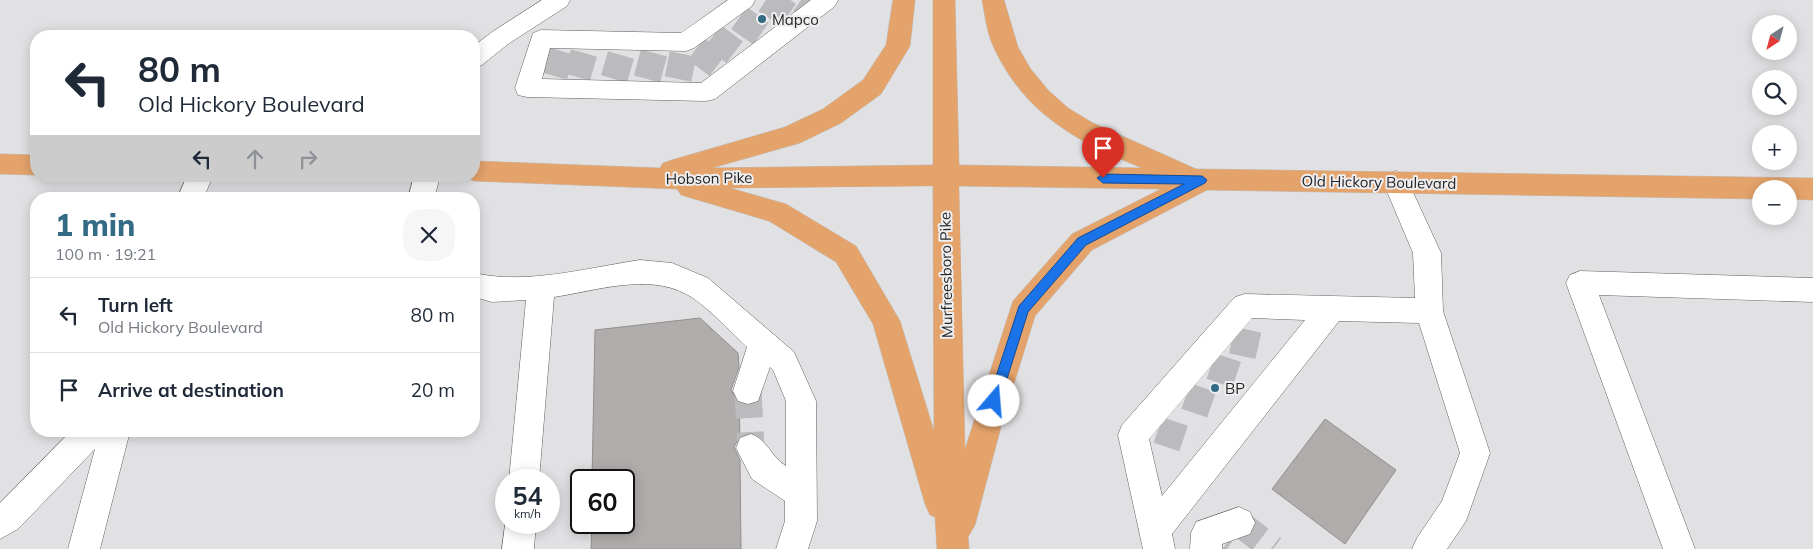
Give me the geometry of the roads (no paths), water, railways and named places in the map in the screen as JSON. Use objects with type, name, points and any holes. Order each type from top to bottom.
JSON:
[{"type":"main road","points":[[645,179],[749,146],[791,136],[832,116],[872,87],[898,46],[904,0]]},
{"type":"main road","name":"Murfreesboro Pike","points":[[944,0],[950,502],[953,547]]},
{"type":"main road","points":[[993,0],[1006,47],[1033,92],[1082,131],[1202,180]]},
{"type":"main road","points":[[0,164],[30,164]]},
{"type":"main road","name":"Hobson Pike","points":[[480,171],[645,179],[945,175]]},
{"type":"main road","name":"Old Hickory Boulevard","points":[[945,175],[1813,189]]},
{"type":"main road","points":[[645,179],[702,191],[777,212],[846,254],[886,321],[953,547]]},
{"type":"main road","points":[[953,547],[988,419],[1024,310],[1082,242],[1202,180]]},
{"type":"street","points":[[480,54],[500,38],[559,0]]},
{"type":"street","points":[[500,38],[586,46],[656,47],[696,42],[738,10]]},
{"type":"street","points":[[555,43],[526,88],[564,82],[677,85],[706,92],[733,64],[808,11]]},
{"type":"street","points":[[1396,182],[1427,253],[1429,311],[1475,453],[1455,510],[1428,549]]},
{"type":"street","points":[[480,287],[492,290],[541,287],[640,272],[672,274],[698,286],[784,361],[801,401],[801,521],[792,549]]},
{"type":"street","points":[[1679,549],[1580,283],[1813,290]]},
{"type":"street","points":[[525,469],[541,287]]},
{"type":"street","points":[[1157,539],[1133,436],[1150,427],[1225,339],[1245,306],[1429,311]]},
{"type":"street","points":[[1157,539],[1208,446],[1283,352],[1332,308]]},
{"type":"street","points":[[748,391],[763,343]]},
{"type":"street","points":[[0,523],[86,437]]},
{"type":"street","points":[[84,549],[113,437]]},
{"type":"street","points":[[751,448],[763,469],[800,493]]},
{"type":"street","points":[[518,549],[519,534]]},
{"type":"tunnel","points":[[766,0],[790,16]]},
{"type":"tunnel","points":[[801,0],[808,5]]},
{"type":"tunnel","points":[[739,18],[763,35]]},
{"type":"tunnel","points":[[713,36],[737,54]]},
{"type":"tunnel","points":[[696,49],[720,67]]},
{"type":"tunnel","points":[[554,76],[561,51]]},
{"type":"tunnel","points":[[577,77],[584,53]]},
{"type":"tunnel","points":[[647,79],[654,53]]},
{"type":"tunnel","points":[[678,79],[683,54]]},
{"type":"tunnel","points":[[614,79],[621,55]]},
{"type":"tunnel","points":[[1232,340],[1272,349]]},
{"type":"tunnel","points":[[1211,366],[1249,379]]},
{"type":"tunnel","points":[[748,391],[751,448]]},
{"type":"tunnel","points":[[1186,396],[1224,409]]},
{"type":"tunnel","points":[[1158,430],[1197,443]]},
{"type":"tunnel","points":[[1239,523],[1273,549]]},
{"type":"place","name":"Mapco","points":[[762,19]]},
{"type":"place","name":"BP","points":[[1215,388]]}]
